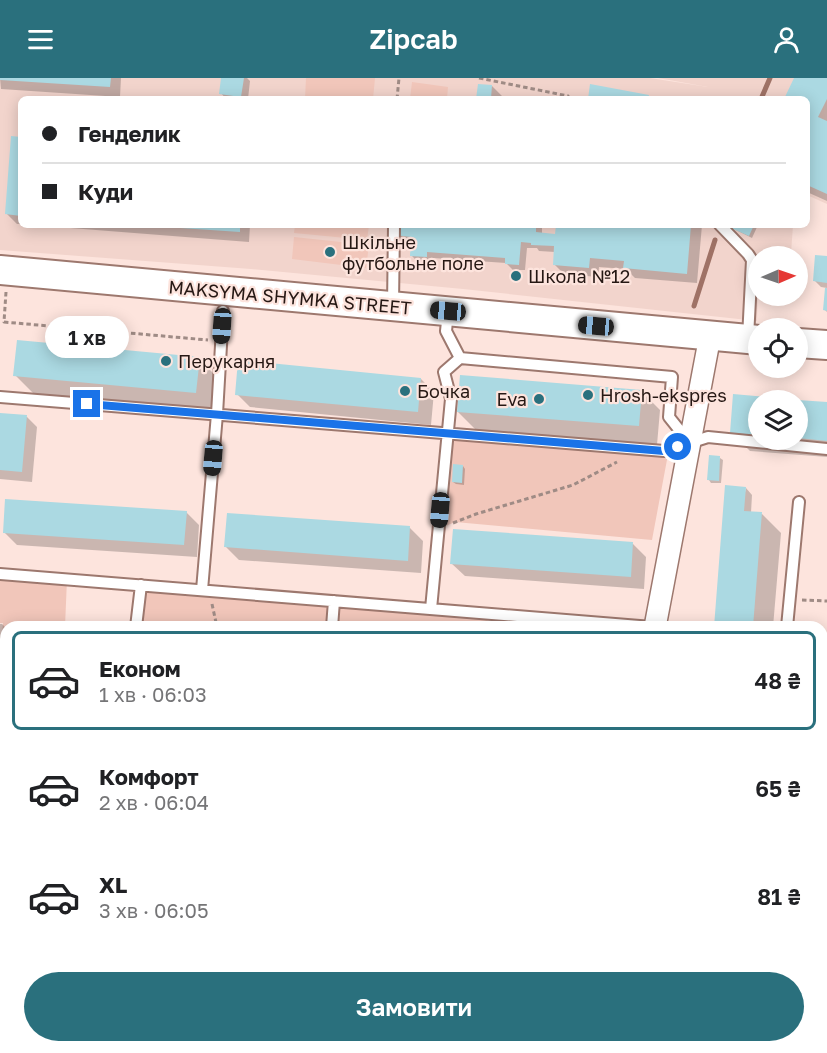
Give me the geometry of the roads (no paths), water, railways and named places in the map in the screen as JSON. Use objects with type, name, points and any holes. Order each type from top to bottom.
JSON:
[{"type":"main road","name":"MAKSYMA SHYMKA STREET","points":[[3,280],[448,311],[748,339]]},
{"type":"main road","points":[[808,344],[827,345]]},
{"type":"street","points":[[654,621],[710,336]]},
{"type":"lane","points":[[393,307],[394,228]]},
{"type":"lane","points":[[723,228],[752,260],[753,318]]},
{"type":"lane","points":[[202,590],[223,311]]},
{"type":"lane","points":[[448,311],[447,331],[460,358]]},
{"type":"lane","points":[[431,609],[451,399],[444,372],[460,358],[672,377],[669,417],[689,443]]},
{"type":"lane","points":[[0,397],[664,451],[708,437],[827,449]]},
{"type":"lane","points":[[787,621],[799,502]]},
{"type":"lane","points":[[0,574],[431,609],[529,621]]},
{"type":"lane","points":[[137,621],[141,585]]},
{"type":"lane","points":[[332,621],[334,601]]},
{"type":"waterway","points":[[762,96],[770,78]]},
{"type":"waterway","points":[[694,306],[715,240]]},
{"type":"place","name":"Шкільне футбольне поле","points":[[330,252]]},
{"type":"place","name":"Школа №12","points":[[516,276]]},
{"type":"place","name":"Перукарня","points":[[166,361]]},
{"type":"place","name":"Бочка","points":[[405,391]]},
{"type":"place","name":"Hrosh-ekspres","points":[[588,395]]},
{"type":"place","name":"Eva","points":[[539,399]]}]
